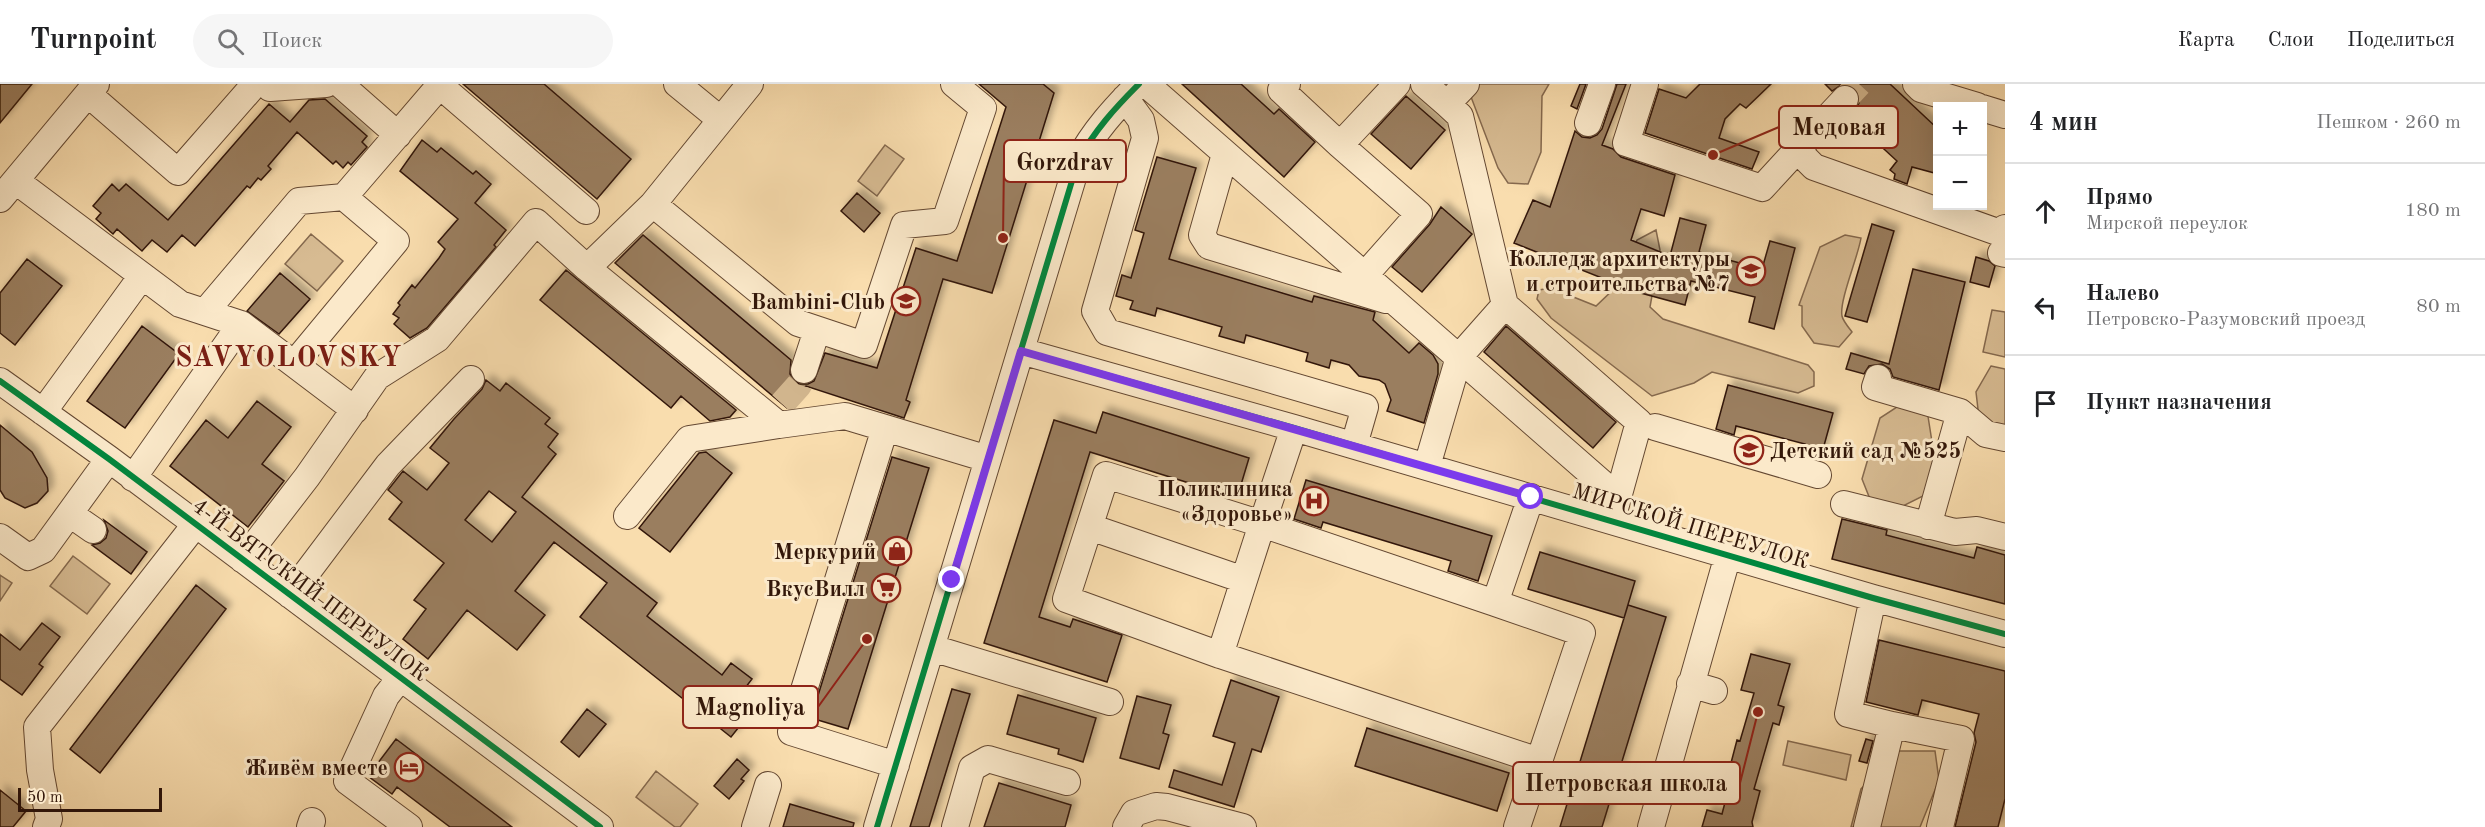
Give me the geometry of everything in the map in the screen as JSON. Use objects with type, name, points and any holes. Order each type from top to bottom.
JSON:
[{"type":"street","points":[[255,84],[178,172],[92,89],[6,188],[142,276],[180,304],[241,324],[355,410]]},
{"type":"street","points":[[266,84],[270,88],[326,84]]},
{"type":"street","points":[[340,84],[398,135]]},
{"type":"street","points":[[677,84],[721,120]]},
{"type":"street","points":[[587,268],[653,204],[750,84]]},
{"type":"street","points":[[653,204],[798,323],[864,345],[904,225],[945,221],[983,108],[954,84]]},
{"type":"street","points":[[1287,84],[1281,90],[1419,214],[1364,276]]},
{"type":"street","points":[[1340,145],[1397,84]]},
{"type":"street","points":[[1133,88],[1225,153],[1459,357],[1615,509],[1639,422],[1505,305],[1460,116],[1424,84]]},
{"type":"street","points":[[1447,104],[1466,84]]},
{"type":"street","points":[[1588,123],[1602,84]]},
{"type":"street","points":[[1645,84],[1626,143],[1762,188],[1845,99]]},
{"type":"street","points":[[1916,84],[1921,88],[1965,102]]},
{"type":"street","points":[[205,312],[299,201],[344,197],[440,85],[586,211]]},
{"type":"street","points":[[1133,88],[1145,138],[1095,311],[1107,332],[1365,407],[1354,445]]},
{"type":"street","points":[[877,827],[1078,161],[1091,136],[1133,88]]},
{"type":"street","points":[[1987,109],[2005,116]]},
{"type":"street","points":[[1797,150],[1814,167],[2003,234],[2005,228]]},
{"type":"street","points":[[1225,153],[1202,235],[1209,246],[1395,303]]},
{"type":"street","points":[[294,364],[396,241],[344,197]]},
{"type":"street","points":[[243,560],[377,377],[437,339],[536,222],[587,268],[777,416]]},
{"type":"street","points":[[43,412],[142,276]]},
{"type":"street","points":[[1427,466],[1459,357],[1505,305]]},
{"type":"street","points":[[133,478],[241,324]]},
{"type":"street","points":[[804,370],[817,330]]},
{"type":"street","points":[[1126,381],[1136,341]]},
{"type":"street","name":"МИРСКОЙ ПЕРЕУЛОК","points":[[1021,351],[1531,497],[1615,509],[1728,555],[2005,634]]},
{"type":"street","points":[[1878,378],[1875,387],[1960,412],[1986,434],[2005,438]]},
{"type":"street","points":[[290,595],[388,465],[471,379]]},
{"type":"street","name":"4-Й ВЯТСКИЙ ПЕРЕУЛОК","points":[[0,381],[109,459],[600,827]]},
{"type":"street","points":[[1928,526],[1960,412]]},
{"type":"street","points":[[627,516],[689,439],[777,416],[845,416],[988,459]]},
{"type":"street","points":[[1655,427],[1818,476]]},
{"type":"street","points":[[885,428],[791,732],[896,765]]},
{"type":"street","points":[[1220,655],[1294,428]]},
{"type":"street","points":[[0,537],[28,557],[43,550],[109,459]]},
{"type":"street","points":[[1517,827],[1582,633],[1262,524],[1106,475],[1066,599],[1220,655],[1539,760]]},
{"type":"street","points":[[1495,603],[1531,497]]},
{"type":"street","points":[[1844,504],[1955,532],[1977,530],[2005,537]]},
{"type":"street","points":[[67,517],[93,530]]},
{"type":"street","points":[[46,827],[49,819],[40,770],[37,727],[195,525]]},
{"type":"street","points":[[1090,527],[1244,580]]},
{"type":"street","points":[[1651,827],[1728,555]]},
{"type":"street","points":[[1873,598],[1848,714],[1960,739],[1940,827]]},
{"type":"street","points":[[932,648],[1110,702]]},
{"type":"street","points":[[400,677],[386,696],[347,781],[408,827]]},
{"type":"street","points":[[1690,684],[1714,691]]},
{"type":"street","points":[[1867,827],[1892,725]]},
{"type":"street","points":[[955,827],[972,768],[988,759],[1067,782]]},
{"type":"street","points":[[755,827],[768,785]]},
{"type":"street","points":[[1126,827],[1129,819],[1137,812],[1161,806],[1243,827]]},
{"type":"shaded area","points":[[1473,84],[1549,84],[1542,96],[1541,152],[1528,184],[1508,183],[1498,168],[1468,89]]},
{"type":"shaded area","points":[[885,145],[904,159],[877,196],[858,181]]},
{"type":"shaded area","points":[[1656,230],[1660,250],[1650,307],[1663,319],[1808,365],[1814,372],[1814,386],[1798,393],[1712,372],[1694,383],[1652,396],[1551,318],[1537,299],[1539,290],[1551,288],[1596,306],[1618,285],[1637,240]]},
{"type":"shaded area","points":[[311,234],[343,261],[317,291],[285,264]]},
{"type":"shaded area","points":[[1845,235],[1861,238],[1842,309],[1843,318],[1852,332],[1839,347],[1814,343],[1802,326],[1802,306],[1799,305],[1820,247]]},
{"type":"shaded area","points":[[1992,310],[2005,312],[2005,357],[1983,352]]},
{"type":"shaded area","points":[[1991,366],[2005,369],[2005,429],[1979,418],[1976,392]]},
{"type":"shaded area","points":[[1903,403],[1927,410],[1935,461],[1925,495],[1901,507],[1870,499],[1862,479],[1880,418]]},
{"type":"shaded area","points":[[73,556],[110,584],[87,614],[50,586]]},
{"type":"shaded area","points":[[0,575],[12,583],[0,601]]},
{"type":"shaded area","points":[[1788,741],[1851,755],[1846,780],[1783,765]]},
{"type":"shaded area","points":[[1898,751],[1935,751],[1939,780],[1920,827],[1851,827],[1861,789]]},
{"type":"shaded area","points":[[656,771],[698,804],[680,827],[675,827],[636,797]]},
{"type":"building","points":[[0,84],[32,84],[0,123]]},
{"type":"building","points":[[463,84],[544,84],[631,159],[597,199]]},
{"type":"building","points":[[979,84],[1043,84],[1054,93],[992,293],[943,279],[906,400],[910,402],[904,418],[806,386],[787,408],[615,263],[643,235],[791,360],[790,374],[799,384],[814,381],[825,353],[877,368],[916,248],[957,261],[1006,107]]},
{"type":"building","points":[[1182,84],[1241,84],[1274,114],[1279,109],[1315,142],[1284,177]]},
{"type":"building","points":[[1580,84],[1586,84],[1577,109],[1571,106]]},
{"type":"building","points":[[1617,84],[1626,84],[1602,145],[1613,149],[1621,157],[1675,175],[1664,216],[1641,209],[1631,240],[1670,256],[1680,218],[1706,225],[1699,252],[1762,269],[1770,241],[1795,248],[1774,329],[1749,322],[1755,297],[1691,281],[1685,305],[1637,292],[1514,243],[1533,200],[1550,207],[1575,131],[1582,137],[1590,138],[1602,129]]},
{"type":"building","points":[[1700,84],[1771,84],[1746,108],[1740,104],[1725,119],[1719,138],[1759,152],[1752,169],[1645,133],[1659,89],[1686,98]]},
{"type":"building","points":[[1825,84],[1890,84],[1933,124],[1933,173],[1912,167],[1907,184],[1894,179],[1895,174],[1890,170],[1897,161],[1849,117],[1859,103],[1856,89],[1849,85],[1841,85],[1832,91]]},
{"type":"building","points":[[1406,96],[1445,130],[1411,169],[1371,134]]},
{"type":"building","points":[[325,99],[367,136],[362,142],[367,147],[351,165],[348,162],[343,168],[336,161],[333,164],[297,132],[268,166],[271,169],[261,180],[258,178],[250,188],[247,186],[195,246],[182,235],[167,252],[152,240],[142,251],[117,229],[113,234],[96,219],[101,213],[93,206],[112,184],[119,191],[126,184],[168,220],[269,104],[290,122],[309,100]]},
{"type":"building","points":[[422,140],[437,152],[441,148],[473,174],[476,171],[491,184],[475,203],[506,230],[494,245],[496,247],[427,328],[410,338],[394,324],[399,318],[393,314],[400,305],[398,303],[412,285],[415,288],[439,258],[445,249],[438,242],[458,219],[400,171]]},
{"type":"building","points":[[1157,157],[1196,168],[1169,259],[1312,302],[1314,296],[1375,312],[1373,320],[1409,353],[1419,343],[1433,355],[1438,364],[1438,374],[1424,423],[1387,411],[1391,400],[1385,384],[1379,380],[1359,376],[1349,365],[1331,360],[1329,368],[1306,361],[1308,353],[1246,335],[1244,343],[1219,336],[1222,327],[1157,308],[1155,316],[1130,309],[1133,301],[1116,296],[1122,275],[1131,278],[1144,233],[1135,230]]},
{"type":"building","points":[[857,193],[880,213],[864,232],[841,211]]},
{"type":"building","points":[[1441,207],[1472,234],[1422,292],[1392,267],[1430,224]]},
{"type":"building","points":[[1872,224],[1894,231],[1867,322],[1845,316]]},
{"type":"building","points":[[1976,257],[1989,261],[1995,266],[1989,287],[1970,282]]},
{"type":"building","points":[[27,259],[62,286],[15,345],[0,333],[0,293]]},
{"type":"building","points":[[1913,269],[1965,282],[1939,390],[1893,377],[1890,369],[1882,364],[1869,366],[1864,374],[1846,369],[1851,353],[1889,364]]},
{"type":"building","points":[[566,270],[736,410],[730,417],[710,421],[681,396],[671,408],[540,300]]},
{"type":"building","points":[[280,273],[310,299],[279,334],[247,311]]},
{"type":"building","points":[[142,326],[179,354],[125,428],[87,401]]},
{"type":"building","points":[[1506,326],[1616,422],[1593,448],[1484,352]]},
{"type":"building","points":[[486,380],[500,391],[506,383],[550,418],[545,424],[558,434],[548,447],[556,454],[522,497],[657,603],[647,616],[722,675],[731,663],[752,679],[739,696],[754,708],[731,737],[580,617],[607,583],[554,542],[515,591],[545,615],[517,650],[467,610],[428,659],[403,639],[426,609],[414,600],[444,563],[389,519],[402,502],[388,490],[403,471],[427,490],[449,463],[430,448],[482,389]],"holes":[[[489,491],[516,512],[492,542],[465,520]]]},
{"type":"building","points":[[1728,385],[1833,413],[1820,460],[1802,455],[1805,444],[1736,426],[1734,435],[1716,429]]},
{"type":"building","points":[[257,401],[291,427],[262,464],[284,481],[248,527],[170,466],[206,420],[228,438]]},
{"type":"building","points":[[1103,412],[1249,458],[1237,498],[1090,452],[1039,617],[1070,627],[1073,619],[1122,635],[1107,682],[984,643],[1054,420],[1096,433]]},
{"type":"building","points":[[0,425],[32,452],[47,478],[48,491],[37,503],[25,508],[5,498],[0,490]]},
{"type":"building","points":[[706,452],[732,473],[670,552],[639,528],[699,453]]},
{"type":"building","points":[[892,457],[929,468],[848,729],[811,718]]},
{"type":"building","points":[[1306,480],[1492,536],[1478,581],[1448,571],[1451,561],[1323,522],[1321,528],[1294,519]]},
{"type":"building","points":[[1842,519],[1887,530],[1886,535],[1974,558],[1977,547],[2005,555],[2005,604],[1832,559]]},
{"type":"building","points":[[104,520],[147,552],[131,574],[92,545],[106,538],[108,531]]},
{"type":"building","points":[[1540,552],[1635,581],[1624,618],[1528,589]]},
{"type":"building","points":[[196,585],[226,609],[100,773],[70,749]]},
{"type":"building","points":[[1628,605],[1666,617],[1602,827],[1560,827]]},
{"type":"building","points":[[42,623],[60,637],[39,664],[43,667],[22,695],[0,679],[0,634],[20,650]]},
{"type":"building","points":[[1879,640],[2005,671],[2005,799],[1998,827],[1955,827],[1976,742],[1974,733],[1979,714],[1922,700],[1918,715],[1866,702]]},
{"type":"building","points":[[1751,654],[1790,664],[1778,705],[1784,707],[1779,725],[1773,723],[1754,789],[1760,791],[1752,822],[1753,827],[1702,827],[1707,810],[1722,814],[1735,764],[1731,763],[1737,740],[1740,741],[1754,693],[1741,690]]},
{"type":"building","points":[[1231,680],[1279,697],[1261,752],[1252,749],[1234,807],[1169,787],[1174,770],[1222,785],[1235,743],[1213,736]]},
{"type":"building","points":[[952,689],[970,694],[929,827],[910,827]]},
{"type":"building","points":[[1018,695],[1096,718],[1083,762],[1058,754],[1059,749],[1007,734]]},
{"type":"building","points":[[1137,696],[1171,705],[1163,733],[1169,735],[1159,769],[1120,758]]},
{"type":"building","points":[[587,709],[606,724],[579,757],[561,742]]},
{"type":"building","points":[[1367,728],[1509,773],[1497,811],[1355,766]]},
{"type":"building","points":[[396,739],[512,827],[450,827],[397,787],[392,794],[368,776]]},
{"type":"building","points":[[1866,739],[1873,741],[1867,763],[1859,761]]},
{"type":"building","points":[[737,759],[749,770],[741,779],[744,781],[729,799],[714,786]]},
{"type":"building","points":[[999,783],[1071,805],[1065,827],[984,827]]},
{"type":"building","points":[[0,790],[26,811],[13,827],[0,827]]},
{"type":"building","points":[[790,804],[854,823],[853,827],[783,827]]},
{"type":"tunnel","points":[[1845,99],[1859,84]]},
{"type":"tunnel","points":[[782,404],[799,385],[804,370]]},
{"type":"cycle path","points":[[877,827],[1078,161],[1105,120],[1139,84]]},
{"type":"cycle path","points":[[1021,351],[1294,428],[1873,598],[2005,634]]},
{"type":"cycle path","points":[[0,381],[109,459],[600,827]]},
{"type":"place","name":"Медовая","points":[[1713,155]]},
{"type":"place","name":"Gorzdrav","points":[[1003,238]]},
{"type":"place","name":"Колледж архитектуры и строительства №7","points":[[1751,271]]},
{"type":"place","name":"Bambini-Club","points":[[906,301]]},
{"type":"place","name":"Детский сад №525","points":[[1749,450]]},
{"type":"place","name":"Поликлиника «Здоровье»","points":[[1314,501]]},
{"type":"place","name":"Меркурий","points":[[897,551]]},
{"type":"place","name":"ВкусВилл","points":[[886,588]]},
{"type":"place","name":"Magnoliya","points":[[867,639]]},
{"type":"place","name":"Петровская школа","points":[[1758,712]]},
{"type":"place","name":"Живём вместе","points":[[409,767]]},
{"type":"district","name":"SAVYOLOVSKY","points":[[289,356]]},
{"type":"route","points":[[952,580],[1021,351],[1531,497]]}]
